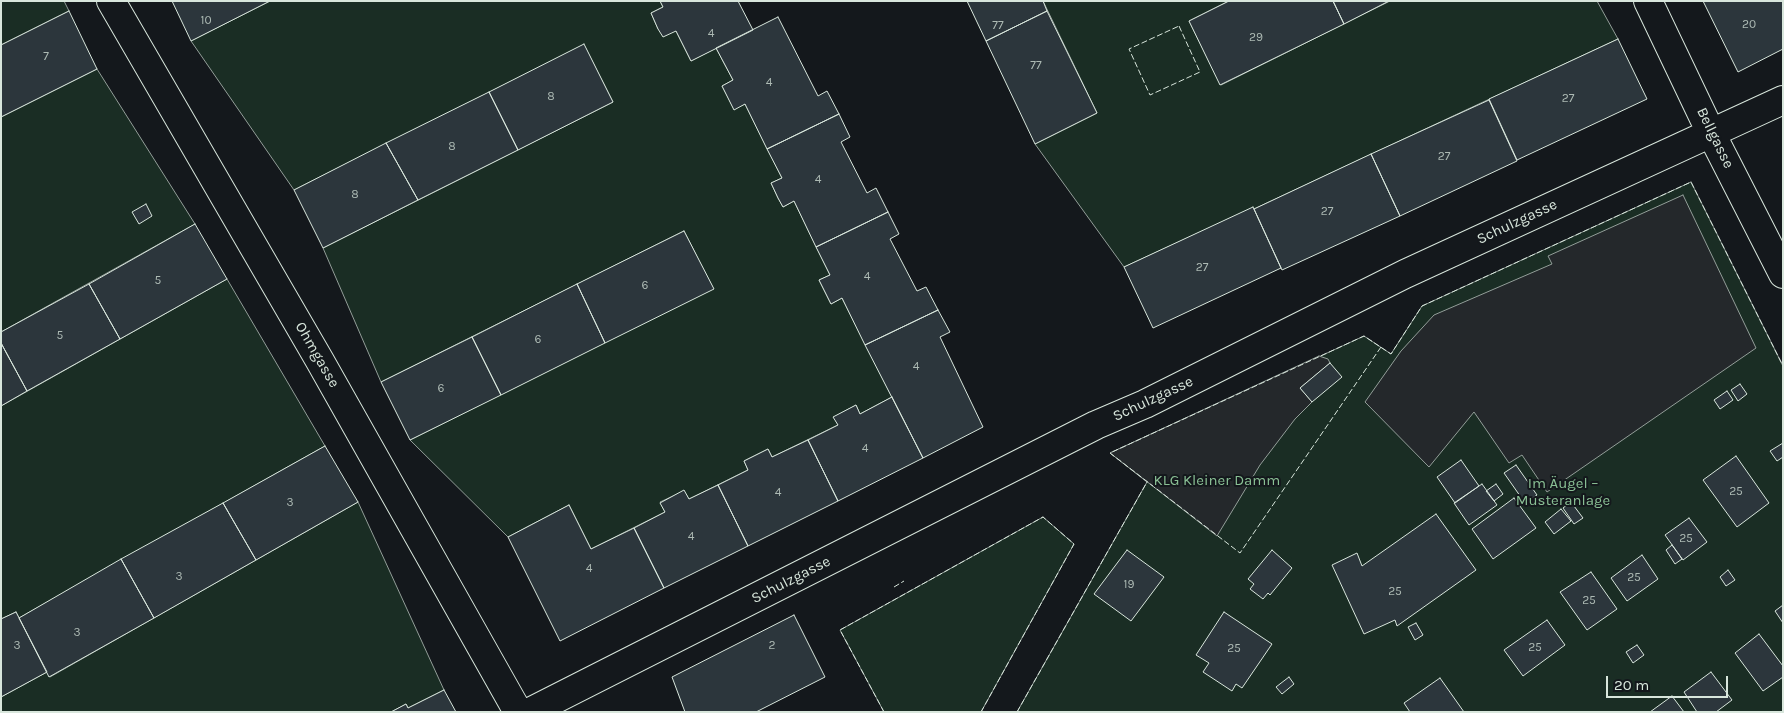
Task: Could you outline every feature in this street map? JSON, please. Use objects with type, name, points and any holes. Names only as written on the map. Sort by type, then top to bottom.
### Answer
[{"type":"street","name":"Ohmgasse","points":[[111,1],[320,361],[518,712]]},
{"type":"street","name":"Bellgasse","points":[[1648,1],[1783,274]]},
{"type":"street","name":"Schulzgasse","points":[[530,712],[1096,425],[1145,404],[1406,274],[1783,100]]},
{"type":"green space","points":[[1,1],[64,1],[69,11],[1,45]]},
{"type":"green space","points":[[270,1],[660,1],[663,7],[651,13],[658,29],[676,31],[691,61],[716,48],[733,80],[722,86],[734,109],[745,104],[782,178],[771,183],[778,198],[783,207],[794,201],[830,275],[819,280],[831,304],[842,298],[892,397],[860,414],[856,405],[834,417],[838,425],[772,457],[768,449],[744,461],[748,470],[689,499],[684,491],[660,502],[665,512],[591,549],[569,505],[508,537],[410,440],[713,288],[684,231],[381,382],[323,248],[613,102],[584,45],[294,190],[191,41]]},
{"type":"green space","points":[[1043,1],[1229,1],[1189,21],[1221,85],[1390,1],[1597,1],[1618,39],[1254,209],[1124,267],[1035,144],[1097,113]]},
{"type":"green space","points":[[97,69],[195,224],[1,332],[1,117]]},
{"type":"green space","name":"Im Äugel – Musteranlage","points":[[1691,182],[1783,366],[1783,712],[1017,712],[1147,482],[1110,453],[1364,336],[1391,354],[1422,306]]},
{"type":"green space","points":[[227,279],[325,446],[19,618],[16,612],[1,619],[1,406]]},
{"type":"green space","points":[[358,502],[444,690],[408,708],[406,704],[391,712],[1,712],[1,697],[47,672],[50,677]]},
{"type":"green space","points":[[1043,517],[1074,544],[981,712],[884,712],[840,630]]},
{"type":"shaded area","points":[[1683,195],[1756,348],[1547,492],[1522,455],[1509,463],[1474,412],[1429,467],[1365,402],[1401,351],[1434,315],[1552,264],[1548,256]]},
{"type":"shaded area","points":[[1319,356],[1328,359],[1330,363],[1300,388],[1312,402],[1295,419],[1260,465],[1217,536],[1110,453]]},
{"type":"building","points":[[172,1],[270,1],[191,41]]},
{"type":"building","points":[[660,1],[738,1],[753,30],[691,61],[676,31],[663,37],[658,29],[651,13],[663,7]]},
{"type":"building","points":[[967,1],[1043,1],[1047,11],[986,41]]},
{"type":"building","points":[[1229,1],[1333,1],[1344,24],[1220,85],[1189,21]]},
{"type":"building","points":[[1333,1],[1389,1],[1344,24]]},
{"type":"building","points":[[1703,1],[1783,1],[1783,49],[1738,72]]},
{"type":"building","points":[[69,11],[97,69],[1,117],[1,45]]},
{"type":"building","points":[[1047,11],[1097,113],[1035,144],[986,41]]},
{"type":"building","points":[[778,17],[818,96],[827,91],[839,114],[767,149],[745,104],[734,110],[722,86],[733,80],[716,48]]},
{"type":"building","points":[[1618,39],[1647,99],[1517,160],[1489,99]]},
{"type":"building","points":[[584,44],[613,102],[518,150],[489,92]]},
{"type":"building","points":[[489,92],[518,150],[418,200],[386,143]]},
{"type":"building","points":[[1489,100],[1517,161],[1400,216],[1371,154]]},
{"type":"building","points":[[839,114],[850,137],[841,142],[867,193],[876,188],[888,212],[816,247],[794,201],[783,207],[778,198],[771,183],[782,178],[767,149]]},
{"type":"building","points":[[386,143],[418,200],[323,248],[294,190]]},
{"type":"building","points":[[1371,154],[1400,216],[1282,270],[1254,209]]},
{"type":"building","points":[[146,204],[152,216],[139,224],[132,212]]},
{"type":"building","points":[[1253,207],[1281,268],[1153,328],[1124,267]]},
{"type":"building","points":[[888,212],[899,234],[890,239],[917,291],[926,287],[938,310],[865,345],[842,298],[831,304],[819,280],[830,275],[816,247]]},
{"type":"building","points":[[195,224],[227,279],[120,339],[89,284]]},
{"type":"building","points":[[684,231],[714,289],[605,343],[577,284]]},
{"type":"building","points":[[89,284],[120,339],[27,391],[1,343],[1,332]]},
{"type":"building","points":[[577,284],[605,343],[501,395],[472,337]]},
{"type":"building","points":[[938,310],[950,332],[940,337],[983,427],[923,458],[865,345]]},
{"type":"building","points":[[472,337],[501,395],[410,440],[381,382]]},
{"type":"building","points":[[1,343],[27,391],[1,406]]},
{"type":"building","points":[[1330,363],[1342,377],[1312,402],[1300,388]]},
{"type":"building","points":[[1740,384],[1747,394],[1738,401],[1731,390]]},
{"type":"building","points":[[1727,391],[1733,400],[1720,409],[1714,400]]},
{"type":"building","points":[[892,397],[923,458],[838,501],[808,440],[838,425],[833,417],[856,405],[860,414]]},
{"type":"building","points":[[808,440],[838,501],[748,546],[718,485],[748,470],[744,461],[768,449],[772,457]]},
{"type":"building","points":[[1783,443],[1783,457],[1777,461],[1770,451]]},
{"type":"building","points":[[325,446],[358,502],[256,560],[223,503]]},
{"type":"building","points":[[1736,456],[1769,503],[1737,527],[1703,480]]},
{"type":"building","points":[[1461,460],[1479,486],[1455,503],[1437,477]]},
{"type":"building","points":[[1516,465],[1537,495],[1525,503],[1504,473]]},
{"type":"building","points":[[1482,484],[1497,505],[1469,525],[1454,503]]},
{"type":"building","points":[[1496,484],[1503,494],[1494,501],[1486,491]]},
{"type":"building","points":[[718,485],[748,546],[664,588],[634,528],[665,512],[660,503],[684,490],[689,499]]},
{"type":"building","points":[[1514,498],[1536,528],[1493,559],[1472,529]]},
{"type":"building","points":[[1571,502],[1583,518],[1574,524],[1563,508]]},
{"type":"building","points":[[223,503],[256,560],[154,618],[121,559]]},
{"type":"building","points":[[569,505],[591,549],[634,528],[664,588],[560,641],[508,537]]},
{"type":"building","points":[[1561,509],[1571,521],[1554,534],[1545,522]]},
{"type":"building","points":[[1436,514],[1476,570],[1397,626],[1395,620],[1364,634],[1332,565],[1357,553],[1362,566]]},
{"type":"building","points":[[1689,518],[1707,542],[1683,560],[1665,535]]},
{"type":"building","points":[[1672,545],[1682,559],[1675,564],[1666,550]]},
{"type":"building","points":[[1127,550],[1164,577],[1131,621],[1094,594]]},
{"type":"building","points":[[1272,550],[1292,568],[1270,595],[1268,593],[1263,599],[1250,589],[1254,584],[1248,579]]},
{"type":"building","points":[[1642,555],[1658,579],[1627,601],[1611,578]]},
{"type":"building","points":[[121,559],[154,618],[49,677],[19,618]]},
{"type":"building","points":[[1728,570],[1735,580],[1726,586],[1720,577]]},
{"type":"building","points":[[1591,572],[1617,609],[1587,630],[1560,592]]},
{"type":"building","points":[[1783,605],[1783,623],[1775,611]]},
{"type":"building","points":[[16,612],[47,672],[1,697],[1,619]]},
{"type":"building","points":[[1224,612],[1272,644],[1242,688],[1236,684],[1232,691],[1203,672],[1209,663],[1196,655]]},
{"type":"building","points":[[794,615],[825,677],[756,712],[685,712],[672,677]]},
{"type":"building","points":[[1547,620],[1565,645],[1523,676],[1504,650]]},
{"type":"building","points":[[1416,623],[1423,635],[1415,640],[1408,627]]},
{"type":"building","points":[[1759,634],[1783,666],[1783,677],[1763,691],[1735,653]]},
{"type":"building","points":[[1637,645],[1644,655],[1633,663],[1626,652]]},
{"type":"building","points":[[1711,672],[1732,700],[1716,712],[1697,712],[1684,692]]},
{"type":"building","points":[[1289,677],[1294,684],[1282,694],[1276,687]]},
{"type":"building","points":[[1440,678],[1464,712],[1410,712],[1404,703]]},
{"type":"building","points":[[444,690],[456,712],[391,712],[406,704],[408,708]]},
{"type":"building","points":[[1672,696],[1684,712],[1650,712]]},
{"type":"fence","points":[[1179,26],[1200,72],[1150,95],[1129,49],[1179,26]]},
{"type":"fence","points":[[1381,347],[1240,553],[1110,453],[1364,336],[1391,354],[1422,306],[1691,182],[1783,366]]},
{"type":"fence","points":[[1017,712],[1147,482]]},
{"type":"fence","points":[[884,712],[840,630],[1043,517],[1074,544],[981,712]]},
{"type":"fence","points":[[894,587],[904,581]]},
{"type":"park label","name":"KLG Kleiner Damm","points":[[1217,481]]}]
